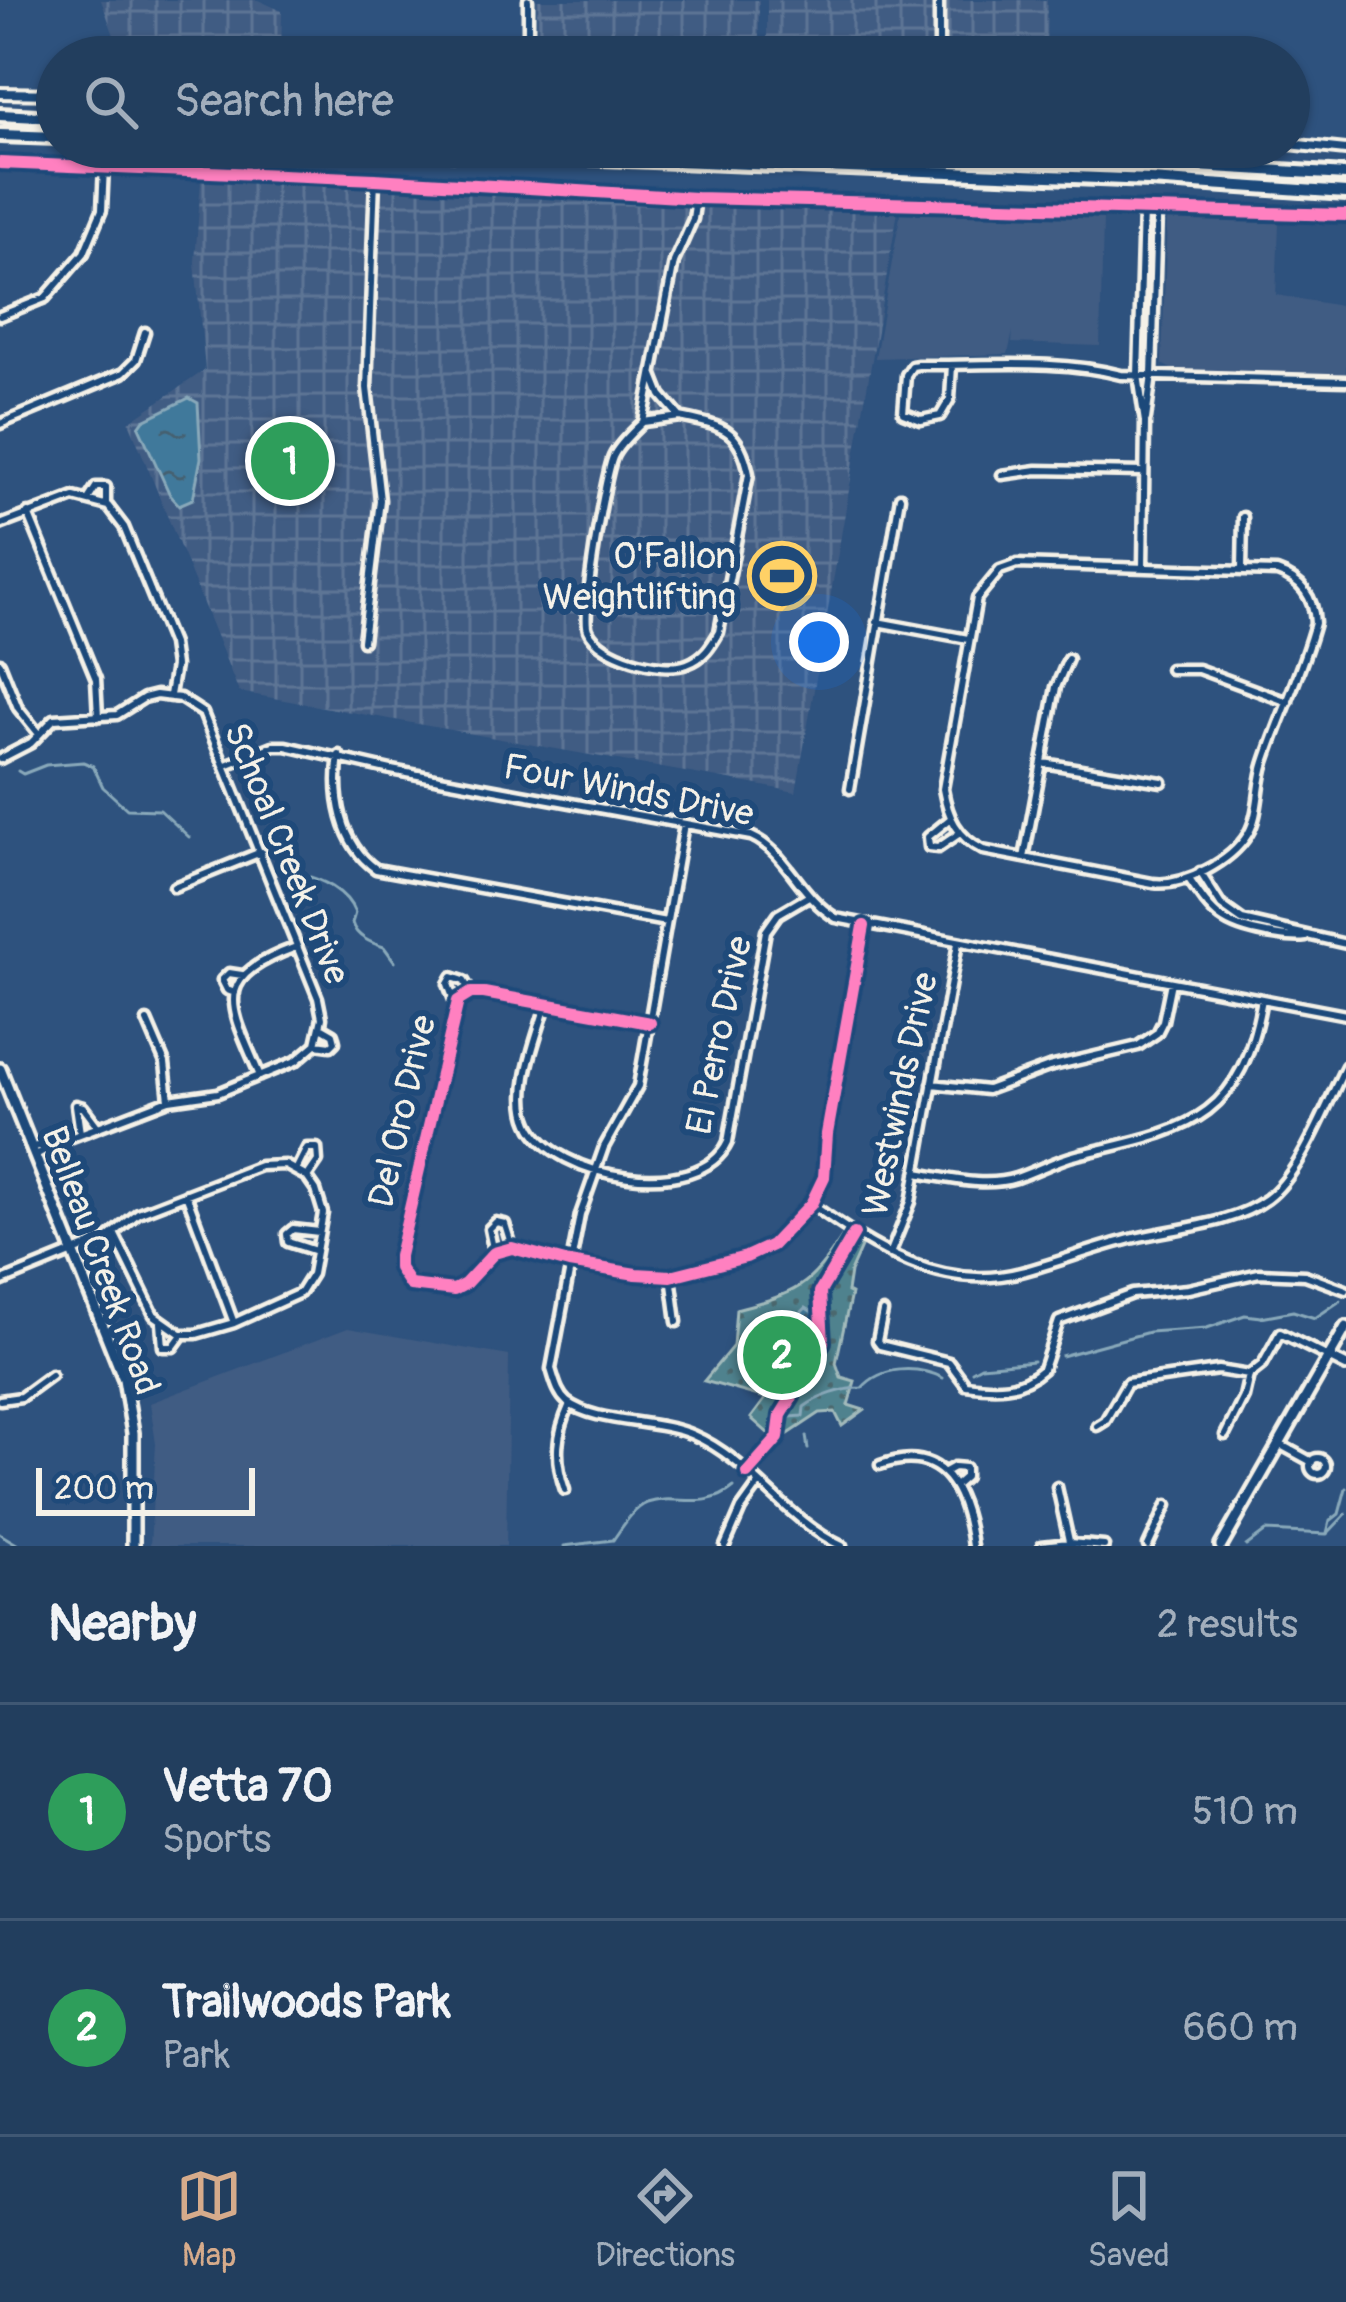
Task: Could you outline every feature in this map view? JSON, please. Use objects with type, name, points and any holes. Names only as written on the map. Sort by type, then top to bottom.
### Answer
[{"type":"highway","points":[[0,115],[36,117]]},
{"type":"highway","points":[[0,135],[36,136]]},
{"type":"highway","points":[[849,168],[1346,193]]},
{"type":"highway","points":[[1230,168],[1346,175]]},
{"type":"main road","name":"Belleau Creek Road","points":[[0,1069],[115,1355],[128,1399],[134,1451],[133,1546]]},
{"type":"main road","points":[[1221,1546],[1346,1327]]},
{"type":"street","points":[[528,0],[528,36]]},
{"type":"street","points":[[939,0],[939,36]]},
{"type":"street","points":[[0,93],[36,94]]},
{"type":"street","points":[[1310,147],[1346,150]]},
{"type":"street","points":[[0,163],[36,164]]},
{"type":"street","points":[[0,316],[52,292],[84,253],[102,210],[104,168]]},
{"type":"street","points":[[146,168],[697,199],[1346,215]]},
{"type":"street","points":[[363,641],[380,500],[367,388],[375,179]]},
{"type":"street","points":[[644,422],[680,417],[722,426],[745,454],[749,474],[719,632],[705,654],[677,666],[613,654],[593,640],[585,623],[586,588],[613,457],[644,422],[674,262],[697,199]]},
{"type":"street","points":[[1143,210],[1138,375],[1145,422]]},
{"type":"street","points":[[1142,567],[1157,210]]},
{"type":"street","points":[[0,424],[123,373],[136,360],[146,332]]},
{"type":"street","points":[[1152,361],[1171,376]]},
{"type":"street","points":[[952,365],[950,399],[940,416],[921,420],[903,413],[906,375],[912,366],[952,365],[1098,369],[1138,375],[1346,381]]},
{"type":"street","points":[[653,375],[680,417]]},
{"type":"street","points":[[1002,475],[1036,470],[1144,472]]},
{"type":"street","points":[[89,498],[101,486],[108,494],[106,505]]},
{"type":"street","points":[[850,789],[900,497]]},
{"type":"street","points":[[0,525],[62,500],[89,498],[106,505],[124,527],[172,644],[175,665],[170,695],[144,698],[117,715],[65,715],[31,743],[0,759]]},
{"type":"street","points":[[28,513],[96,680],[98,717]]},
{"type":"street","points":[[1242,569],[1243,517]]},
{"type":"street","points":[[1017,564],[1142,567],[1277,572],[1291,577],[1312,602],[1315,622],[1264,764],[1251,830],[1241,844],[1179,884],[1153,884],[983,850],[960,833],[943,789],[976,598],[1000,570],[1017,564]]},
{"type":"street","points":[[877,622],[968,639]]},
{"type":"street","points":[[1024,858],[1056,687],[1068,659]]},
{"type":"street","points":[[0,663],[18,708],[38,734]]},
{"type":"street","points":[[1170,669],[1198,669],[1288,702]]},
{"type":"street","name":"Schoal Creek Drive","points":[[170,695],[203,713],[318,998],[321,1027],[316,1044],[331,1046],[333,1034],[321,1027]]},
{"type":"street","name":"Four Winds Drive","points":[[226,765],[273,746],[339,755],[391,770],[760,840],[807,897],[836,918],[1346,1015]]},
{"type":"street","points":[[339,755],[334,791],[340,812],[360,856],[376,869],[667,922]]},
{"type":"street","points":[[1042,763],[1162,782]]},
{"type":"street","points":[[951,819],[928,837],[928,847],[938,848],[960,833]]},
{"type":"street","points":[[684,824],[638,1086],[596,1169],[568,1263],[551,1369],[557,1391],[570,1404],[697,1436],[722,1450],[820,1536],[842,1546]]},
{"type":"street","points":[[174,886],[261,852]]},
{"type":"street","points":[[1200,872],[1221,905],[1235,917],[1346,944]]},
{"type":"street","points":[[1189,879],[1222,922],[1294,939],[1309,937]]},
{"type":"street","name":"El Perro Drive","points":[[546,1005],[527,1078],[527,1119],[532,1129],[561,1154],[596,1169],[642,1178],[696,1172],[719,1158],[728,1142],[761,943],[778,914],[807,897]]},
{"type":"street","points":[[508,1249],[505,1224],[496,1222],[489,1229],[494,1253],[508,1249],[635,1274],[671,1276],[772,1246],[811,1204],[824,1177],[827,1134],[864,926]]},
{"type":"street","name":"Westwinds Drive","points":[[890,1254],[910,1202],[958,943]]},
{"type":"street","points":[[260,1076],[234,1016],[235,993],[258,961],[296,947]]},
{"type":"street","points":[[235,993],[222,980],[229,973],[244,975]]},
{"type":"street","name":"Del Oro Drive","points":[[471,993],[464,981],[452,977],[448,984],[455,1004],[399,1268],[410,1285],[454,1290],[466,1284],[494,1253]]},
{"type":"street","points":[[932,1084],[987,1090],[1048,1067],[1138,1046],[1157,1033],[1171,982]]},
{"type":"street","name":"Del Oro Drive","points":[[455,1004],[471,993],[650,1023]]},
{"type":"street","points":[[916,1173],[1002,1181],[1064,1158],[1193,1123],[1229,1091],[1246,1058],[1262,999]]},
{"type":"street","points":[[147,1021],[165,1063],[169,1100]]},
{"type":"street","points":[[34,1151],[169,1100],[218,1093],[296,1061],[316,1044]]},
{"type":"street","points":[[811,1204],[918,1267],[996,1277],[1057,1262],[1095,1247],[1237,1214],[1268,1198],[1289,1176],[1346,1066]]},
{"type":"street","points":[[80,1133],[76,1106],[83,1107],[98,1127]]},
{"type":"street","points":[[296,1170],[307,1148],[316,1148],[318,1161],[307,1177]]},
{"type":"street","points":[[0,1282],[114,1233],[130,1217],[260,1166],[284,1165],[296,1170],[307,1177],[321,1201],[312,1274],[300,1293],[209,1332],[182,1334],[161,1323],[148,1306],[114,1233]]},
{"type":"street","points":[[186,1194],[234,1323]]},
{"type":"street","points":[[316,1251],[288,1241],[287,1234],[292,1229],[320,1232]]},
{"type":"street","points":[[883,1312],[880,1346],[949,1362],[966,1384],[998,1389],[1043,1369],[1059,1321],[1132,1294],[1188,1289],[1276,1271],[1328,1281],[1346,1291]]},
{"type":"street","points":[[671,1276],[677,1322]]},
{"type":"street","points":[[161,1323],[163,1347],[173,1347],[182,1334]]},
{"type":"street","points":[[1225,1435],[1249,1376],[1263,1364],[1280,1334],[1346,1366]]},
{"type":"street","points":[[1097,1426],[1105,1421],[1121,1388],[1134,1380],[1218,1370],[1249,1376]]},
{"type":"street","points":[[0,1400],[21,1397],[51,1375]]},
{"type":"street","points":[[565,1490],[556,1444],[570,1404]]},
{"type":"street","points":[[1281,1445],[1312,1462]]},
{"type":"street","points":[[880,1465],[908,1460],[945,1472],[957,1484],[972,1546]]},
{"type":"street","points":[[945,1472],[964,1468],[965,1477],[957,1484]]},
{"type":"street","points":[[725,1546],[759,1484]]},
{"type":"street","points":[[1057,1486],[1069,1544]]},
{"type":"street","points":[[1148,1546],[1167,1505]]},
{"type":"street","points":[[816,1546],[820,1536]]},
{"type":"street","points":[[1042,1546],[1104,1546]]},
{"type":"shaded area","points":[[101,0],[258,0],[282,11],[281,36],[114,36]]},
{"type":"shaded area","points":[[537,0],[759,0],[759,36],[537,36]]},
{"type":"shaded area","points":[[767,0],[933,0],[933,36],[767,36]]},
{"type":"shaded area","points":[[945,0],[1047,0],[1046,36],[944,36]]},
{"type":"shaded area","points":[[201,180],[898,211],[796,792],[239,692],[129,422],[205,370],[195,262]]},
{"type":"shaded area","points":[[901,211],[1103,219],[1100,346],[1012,343],[1013,331],[1008,354],[875,358]]},
{"type":"shaded area","points":[[1167,219],[1279,223],[1276,295],[1346,307],[1346,375],[1173,370],[1162,364]]},
{"type":"shaded area","points":[[348,1328],[509,1356],[506,1546],[150,1546],[156,1444],[150,1403]]},
{"type":"green space","points":[[844,1234],[861,1247],[850,1272],[847,1292],[851,1294],[836,1363],[841,1377],[855,1381],[848,1405],[864,1410],[842,1426],[835,1412],[820,1413],[781,1439],[783,1443],[752,1472],[746,1466],[771,1436],[751,1418],[766,1398],[704,1381],[733,1346],[736,1309],[799,1286]]},
{"type":"water","points":[[189,398],[198,403],[201,458],[193,499],[179,505],[139,427]]},
{"type":"water","points":[[806,1308],[814,1313],[817,1342],[784,1356],[751,1357],[752,1338],[782,1331]]},
{"type":"waterway","points":[[18,771],[23,774],[46,765],[83,762],[93,766],[103,787],[127,809],[160,810],[189,837]]},
{"type":"waterway","points":[[299,874],[340,892],[355,913],[352,923],[357,932],[384,947],[395,962]]},
{"type":"waterway","points":[[1061,1356],[1149,1332],[1207,1328],[1245,1315],[1293,1311],[1315,1318],[1340,1301]]},
{"type":"waterway","points":[[972,1371],[1033,1361]]},
{"type":"waterway","points":[[790,1417],[803,1416],[804,1407],[816,1399],[862,1388],[889,1372],[911,1370],[943,1378]]},
{"type":"waterway","points":[[806,1436],[808,1449]]},
{"type":"waterway","points":[[564,1546],[613,1540],[632,1514],[647,1503],[712,1499],[734,1487]]},
{"type":"waterway","points":[[1327,1533],[1330,1521],[1339,1514],[1346,1488]]},
{"type":"waterway","points":[[1328,1533],[1346,1514]]},
{"type":"waterway","points":[[1246,1546],[1266,1531],[1327,1534]]},
{"type":"waterway","points":[[0,1534],[20,1546]]},
{"type":"cycle path","points":[[0,163],[36,165]]},
{"type":"cycle path","points":[[117,168],[696,198],[1346,215]]},
{"type":"cycle path","points":[[650,1023],[484,993],[471,993],[458,1001],[399,1256],[399,1268],[410,1285],[454,1290],[494,1253],[512,1248],[569,1263],[671,1276],[746,1257],[772,1245],[811,1204],[824,1177],[827,1134],[864,926]]},
{"type":"cycle path","points":[[747,1473],[778,1438],[781,1415],[792,1397],[791,1366],[823,1342],[820,1292],[854,1234]]},
{"type":"place","name":"Vetta 70","points":[[290,461]]},
{"type":"place","name":"O'Fallon Weightlifting","points":[[782,576]]},
{"type":"place","name":"Trailwoods Park","points":[[782,1355]]}]
